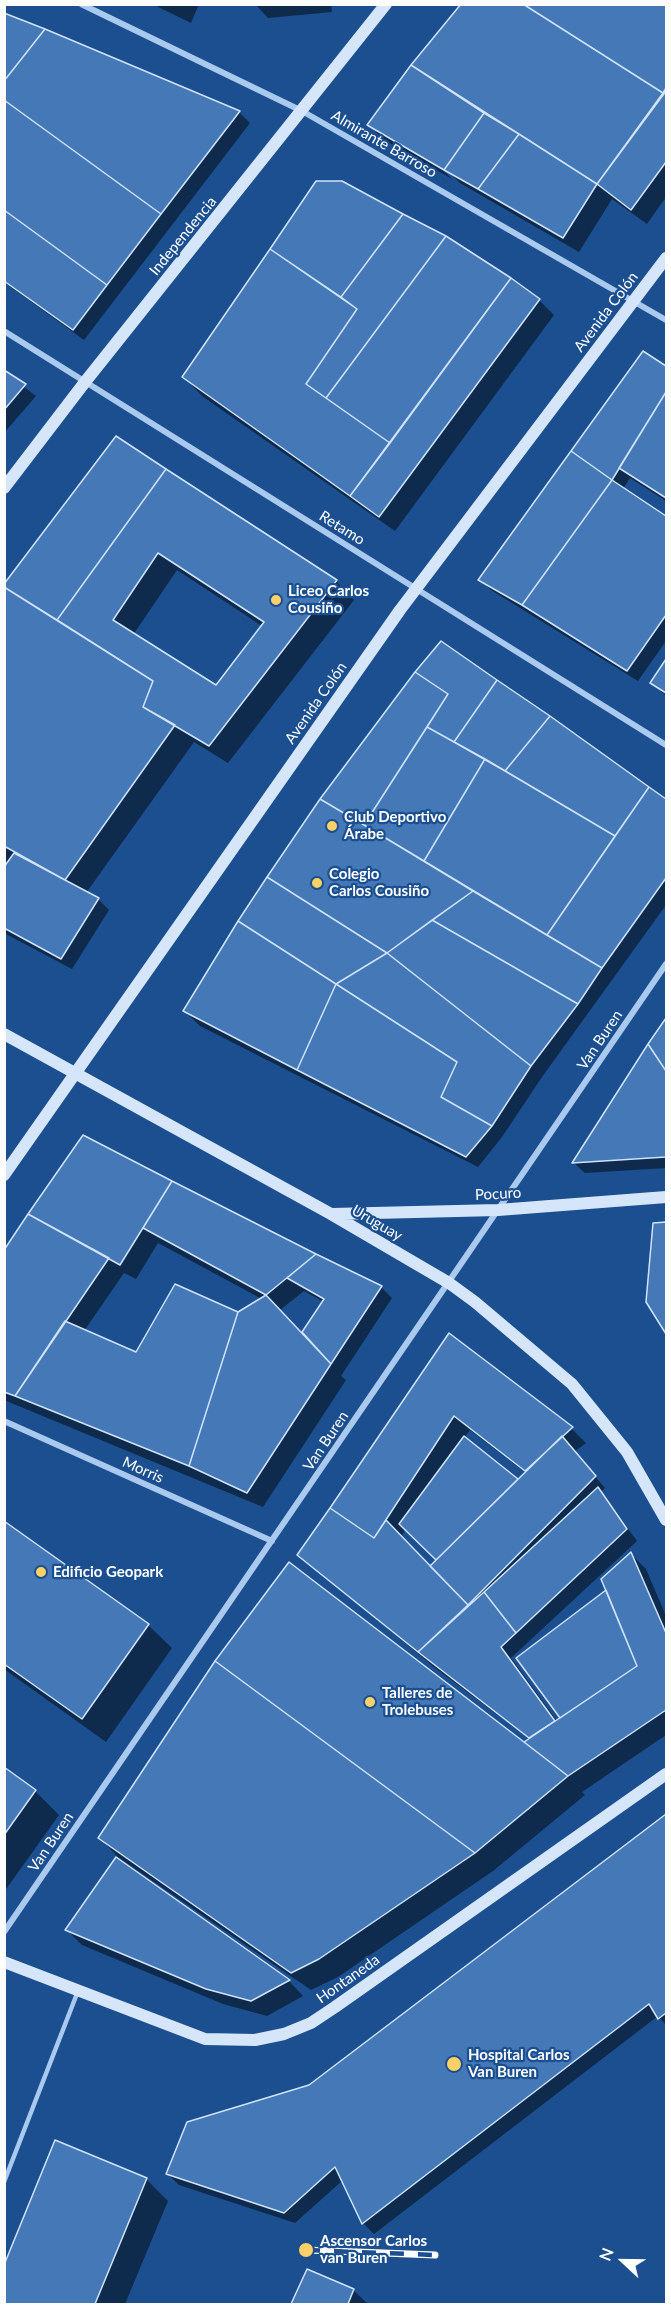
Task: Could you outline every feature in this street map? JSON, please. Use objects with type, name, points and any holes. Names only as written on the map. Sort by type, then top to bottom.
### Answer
[{"type":"street","name":"Almirante Barroso","points":[[81,4],[94,7],[302,111],[666,320]]},
{"type":"street","name":"Independencia","points":[[4,488],[85,382],[386,4]]},
{"type":"street","name":"Avenida Colón","points":[[4,1175],[416,588],[666,258]]},
{"type":"street","name":"Retamo","points":[[4,331],[666,745]]},
{"type":"street","name":"Van Buren","points":[[4,1932],[666,964]]},
{"type":"street","name":"Uruguay","points":[[4,1034],[76,1071],[449,1282],[476,1302],[572,1384],[627,1452],[666,1521]]},
{"type":"street","name":"Pocuro","points":[[331,1214],[498,1210],[666,1197]]},
{"type":"street","name":"Morris","points":[[4,1421],[272,1541]]},
{"type":"street","name":"Hontaneda","points":[[4,1962],[205,2039],[255,2040],[284,2034],[311,2023],[335,2007],[666,1774]]},
{"type":"lane","points":[[4,2182],[78,1991]]},
{"type":"building","points":[[461,4],[523,4],[663,93],[597,184],[411,65]]},
{"type":"building","points":[[523,4],[666,4],[666,88],[663,93]]},
{"type":"building","points":[[4,13],[45,29],[4,81]]},
{"type":"building","points":[[45,29],[240,111],[161,214],[4,100],[4,81]]},
{"type":"building","points":[[411,65],[484,113],[444,170],[367,125]]},
{"type":"building","points":[[666,91],[666,162],[631,210],[597,184]]},
{"type":"building","points":[[4,100],[161,214],[107,285],[4,210]]},
{"type":"building","points":[[484,113],[519,134],[478,189],[444,170]]},
{"type":"building","points":[[519,134],[597,184],[563,238],[478,189]]},
{"type":"building","points":[[316,181],[342,181],[403,214],[341,297],[270,249]]},
{"type":"building","points":[[4,210],[107,285],[73,330],[4,281]]},
{"type":"building","points":[[403,214],[446,236],[326,398],[306,384],[357,309],[341,297]]},
{"type":"building","points":[[446,236],[511,278],[390,443],[326,398]]},
{"type":"building","points":[[270,249],[357,309],[306,384],[390,443],[350,496],[182,377]]},
{"type":"building","points":[[511,278],[540,299],[379,517],[350,496]]},
{"type":"building","points":[[643,351],[666,366],[666,392],[612,480],[571,451]]},
{"type":"building","points":[[4,370],[26,384],[4,410]]},
{"type":"building","points":[[666,392],[666,498],[619,468]]},
{"type":"building","points":[[116,436],[166,469],[57,620],[4,587],[4,584]]},
{"type":"building","points":[[571,451],[612,480],[522,605],[478,580]]},
{"type":"building","name":"Liceo Carlos Cousiño","points":[[166,469],[337,580],[209,746],[143,707],[153,681],[57,620]],"holes":[[[158,553],[264,622],[216,685],[113,620]]]},
{"type":"building","points":[[612,480],[666,516],[666,615],[627,671],[522,605]]},
{"type":"building","points":[[4,587],[153,681],[143,707],[175,725],[65,880],[4,846]]},
{"type":"building","points":[[441,641],[497,680],[454,742],[427,727],[448,694],[415,672]]},
{"type":"building","points":[[666,659],[666,693],[650,683]]},
{"type":"building","points":[[415,672],[448,694],[364,825],[320,799]]},
{"type":"building","points":[[497,680],[550,716],[505,771],[454,742]]},
{"type":"building","points":[[550,716],[649,787],[615,836],[505,771]]},
{"type":"building","points":[[427,727],[485,759],[424,861],[364,825]]},
{"type":"building","points":[[485,759],[615,836],[547,935],[424,861]]},
{"type":"building","points":[[649,787],[666,799],[666,878],[602,968],[547,935]]},
{"type":"building","points":[[320,799],[473,891],[387,953],[267,877]]},
{"type":"building","points":[[14,853],[99,898],[61,959],[4,928],[4,867]]},
{"type":"building","points":[[267,877],[387,953],[336,984],[238,921]]},
{"type":"building","points":[[473,891],[602,968],[578,1004],[432,920]]},
{"type":"building","points":[[432,920],[578,1004],[531,1066],[387,953]]},
{"type":"building","points":[[238,921],[336,984],[297,1070],[183,1011]]},
{"type":"building","points":[[387,953],[531,1066],[492,1126],[441,1097],[457,1062],[336,984]]},
{"type":"building","points":[[336,984],[457,1062],[441,1097],[492,1126],[466,1157],[297,1070]]},
{"type":"building","points":[[666,1018],[666,1071],[648,1044]]},
{"type":"building","points":[[648,1044],[666,1071],[666,1157],[572,1163]]},
{"type":"building","points":[[83,1135],[172,1181],[120,1265],[28,1214]]},
{"type":"building","points":[[172,1181],[316,1254],[266,1295],[143,1228]]},
{"type":"building","points":[[28,1214],[109,1258],[15,1396],[4,1392],[4,1250]]},
{"type":"building","points":[[666,1222],[666,1334],[646,1302],[653,1223]]},
{"type":"building","points":[[316,1254],[382,1286],[331,1364],[302,1332],[324,1299],[287,1278]]},
{"type":"building","points":[[175,1284],[238,1312],[189,1466],[15,1396],[65,1321],[136,1352]]},
{"type":"building","points":[[266,1295],[331,1364],[247,1493],[189,1466],[238,1312]]},
{"type":"building","points":[[449,1333],[573,1427],[525,1471],[454,1416],[374,1538],[330,1508]]},
{"type":"building","points":[[464,1436],[518,1479],[436,1560],[399,1524]]},
{"type":"building","points":[[562,1436],[596,1476],[468,1605],[430,1566]]},
{"type":"building","points":[[598,1487],[627,1529],[516,1633],[484,1592]]},
{"type":"building","points":[[330,1508],[374,1538],[386,1520],[468,1605],[418,1652],[297,1555]]},
{"type":"building","name":"Edificio Geopark","points":[[4,1521],[149,1624],[82,1719],[4,1664]]},
{"type":"building","points":[[631,1552],[666,1633],[666,1710],[568,1776],[524,1742],[637,1666],[601,1579]]},
{"type":"building","name":"Talleres de Trolebuses","points":[[289,1562],[568,1776],[475,1853],[215,1661]]},
{"type":"building","points":[[606,1590],[637,1666],[560,1718],[516,1658]]},
{"type":"building","points":[[484,1592],[516,1633],[501,1647],[555,1721],[529,1738],[418,1652]]},
{"type":"building","points":[[215,1661],[475,1853],[319,1959],[291,1973],[98,1838]]},
{"type":"building","points":[[4,1767],[36,1790],[4,1835]]},
{"type":"building","name":"Hospital Carlos Van Buren","points":[[666,1814],[666,2013],[658,2019],[649,2004],[362,2224],[335,2167],[284,2213],[166,2174],[187,2122],[309,2085]]},
{"type":"building","points":[[116,1857],[290,1980],[251,2001],[206,1989],[65,1930]]},
{"type":"building","points":[[55,2140],[147,2178],[95,2304],[4,2304],[4,2265]]},
{"type":"building","points":[[307,2269],[354,2289],[348,2304],[291,2304]]},
{"type":"railway","points":[[306,2250],[435,2255]]},
{"type":"place","name":"Liceo Carlos Cousiño","points":[[276,600]]},
{"type":"place","name":"Club Deportivo Árabe","points":[[332,826]]},
{"type":"place","name":"Colegio Carlos Cousiño","points":[[317,883]]},
{"type":"place","name":"Edificio Geopark","points":[[41,1572]]},
{"type":"place","name":"Talleres de Trolebuses","points":[[370,1702]]},
{"type":"place","name":"Hospital Carlos Van Buren","points":[[454,2064]]},
{"type":"place","name":"Ascensor Carlos van Buren","points":[[306,2250]]}]
